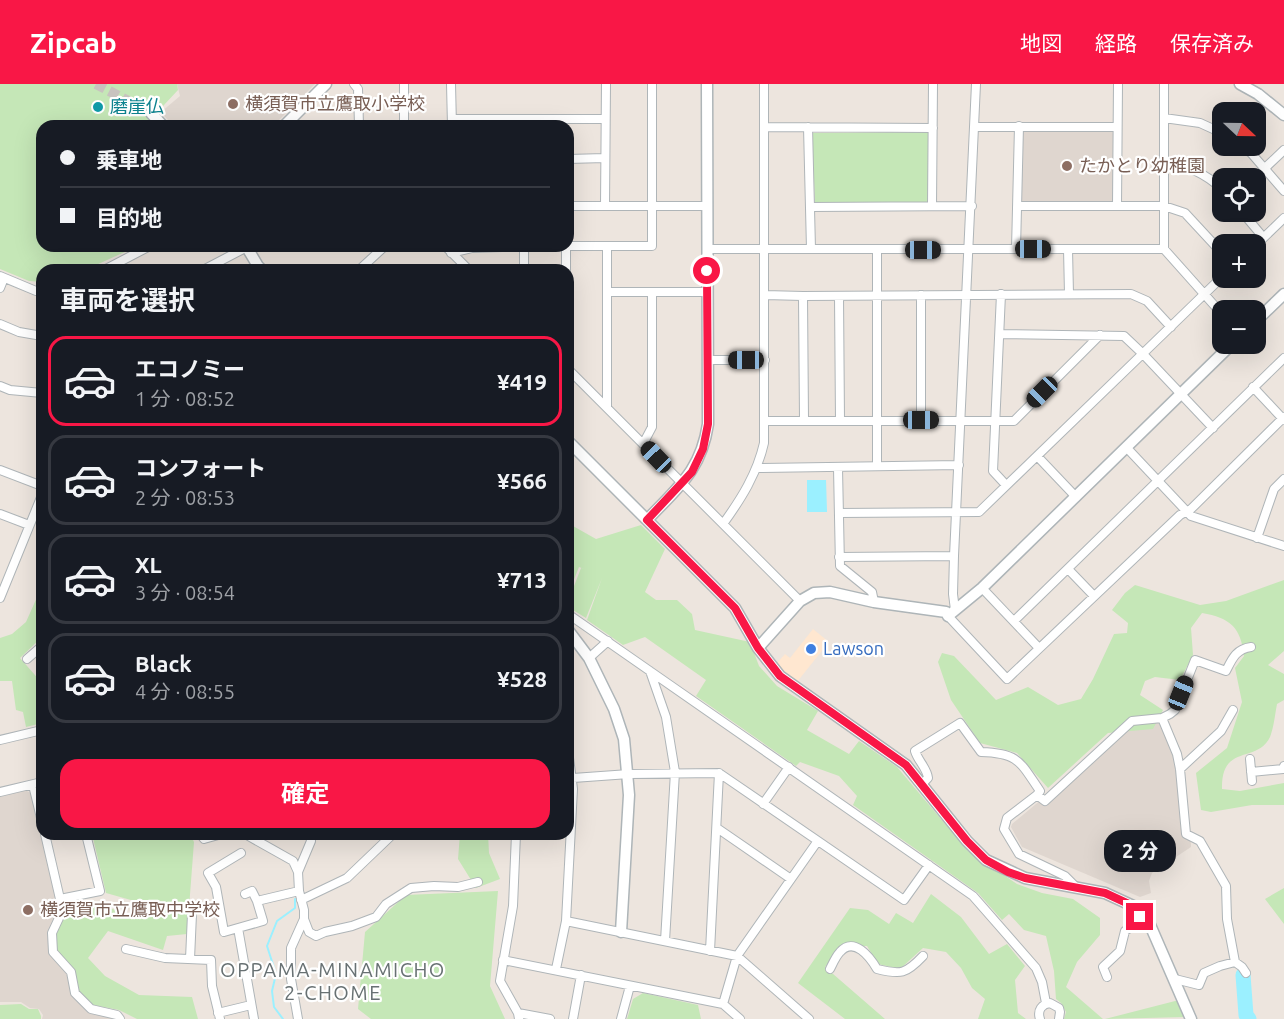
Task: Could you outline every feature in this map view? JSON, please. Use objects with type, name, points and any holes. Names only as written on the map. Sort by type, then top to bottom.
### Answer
[{"type":"street","points":[[354,84],[358,89],[358,120]]},
{"type":"street","points":[[404,84],[404,120]]},
{"type":"street","points":[[451,84],[452,120]]},
{"type":"street","points":[[605,206],[606,84]]},
{"type":"street","points":[[574,246],[652,246],[652,84]]},
{"type":"street","points":[[647,520],[681,484],[697,462],[708,424],[707,84]]},
{"type":"street","points":[[723,524],[757,468],[764,443],[764,84]]},
{"type":"street","points":[[932,206],[933,84]]},
{"type":"street","points":[[952,613],[976,84]]},
{"type":"street","points":[[1117,206],[1118,84]]},
{"type":"street","points":[[1164,84],[1164,249],[1212,304]]},
{"type":"street","points":[[1240,84],[1258,94],[1284,116]]},
{"type":"street","points":[[290,120],[324,85]]},
{"type":"street","points":[[151,112],[158,120]]},
{"type":"street","points":[[1164,118],[1200,123],[1212,128]]},
{"type":"street","points":[[554,120],[605,119]]},
{"type":"street","points":[[1016,249],[1019,126]]},
{"type":"street","points":[[765,127],[933,128]]},
{"type":"street","points":[[808,127],[811,249]]},
{"type":"street","points":[[975,127],[1116,127]]},
{"type":"street","points":[[1252,156],[1264,168],[1284,150]]},
{"type":"street","points":[[574,159],[605,158]]},
{"type":"street","points":[[1164,162],[1180,164],[1205,174],[1212,180]]},
{"type":"street","points":[[1266,170],[1284,191]]},
{"type":"street","points":[[574,206],[707,206]]},
{"type":"street","points":[[810,207],[972,206]]},
{"type":"street","points":[[1017,206],[1164,206],[1185,213],[1212,242]]},
{"type":"street","points":[[1266,234],[1284,218]]},
{"type":"street","points":[[1250,222],[1260,234]]},
{"type":"street","points":[[607,246],[607,407]]},
{"type":"street","points":[[707,249],[765,251],[1164,249]]},
{"type":"street","points":[[1068,249],[1069,294]]},
{"type":"street","points":[[877,250],[878,466]]},
{"type":"street","points":[[116,264],[138,252]]},
{"type":"street","points":[[214,264],[237,252]]},
{"type":"street","points":[[366,264],[378,252]]},
{"type":"street","points":[[452,253],[456,252]]},
{"type":"street","points":[[452,253],[463,264]]},
{"type":"street","points":[[0,288],[2,277],[36,291]]},
{"type":"street","points":[[839,513],[980,512],[1212,288]]},
{"type":"street","points":[[607,292],[707,292]]},
{"type":"street","points":[[644,444],[652,426],[652,292]]},
{"type":"street","points":[[765,294],[803,296],[1131,294],[1147,301],[1171,327]]},
{"type":"street","points":[[1001,294],[993,471],[1006,485]]},
{"type":"street","points":[[921,295],[921,420]]},
{"type":"street","points":[[1266,312],[1284,295]]},
{"type":"street","points":[[803,296],[804,420]]},
{"type":"street","points":[[840,296],[840,421]]},
{"type":"street","points":[[0,324],[19,332],[36,335]]},
{"type":"street","points":[[1000,334],[1124,336],[1213,428]]},
{"type":"street","points":[[765,421],[1014,421],[1100,335]]},
{"type":"street","points":[[952,613],[982,588],[1222,354]]},
{"type":"street","points":[[1014,621],[1284,358]]},
{"type":"street","points":[[707,360],[765,360]]},
{"type":"street","points":[[574,375],[800,601]]},
{"type":"street","points":[[0,386],[10,390],[36,392]]},
{"type":"street","points":[[758,648],[800,601],[814,593],[830,592],[874,602],[952,613],[1007,679],[1038,647],[1284,419],[1254,387]]},
{"type":"street","points":[[574,447],[735,608],[758,648],[780,676],[906,765],[967,841],[986,860],[1025,878],[1105,893],[1144,911],[1191,1019]]},
{"type":"street","points":[[1126,447],[1191,516],[1284,546]]},
{"type":"street","points":[[1038,457],[1076,497]]},
{"type":"street","points":[[757,468],[959,465]]},
{"type":"street","points":[[838,468],[840,566],[872,592],[874,602]]},
{"type":"street","points":[[0,470],[36,484]]},
{"type":"street","points":[[1257,538],[1274,489],[1284,479]]},
{"type":"street","points":[[0,598],[36,509]]},
{"type":"street","points":[[0,514],[29,525]]},
{"type":"street","points":[[839,557],[954,556]]},
{"type":"street","points":[[1068,569],[1094,596]]},
{"type":"street","points":[[982,588],[1038,647]]},
{"type":"street","points":[[574,618],[973,896],[1036,968],[1042,982],[1046,1003]]},
{"type":"street","points":[[574,638],[589,658],[614,709],[624,739],[629,774],[629,795],[621,932]]},
{"type":"street","points":[[589,658],[608,641]]},
{"type":"street","points":[[1037,795],[1045,801],[1132,721],[1161,718],[1175,710],[1195,660],[1226,671],[1232,657],[1245,648],[1251,647]]},
{"type":"street","points":[[27,659],[36,651]]},
{"type":"street","points":[[650,670],[666,717],[675,772],[666,941]]},
{"type":"street","points":[[1180,769],[1221,731],[1233,710]]},
{"type":"street","points":[[1161,718],[1177,754],[1186,834],[1200,841],[1226,886],[1227,920],[1235,963]]},
{"type":"street","points":[[921,785],[928,778],[915,751],[960,723],[981,752],[1006,754],[1021,764],[1040,791],[1007,818],[1004,829],[1019,854],[1065,876],[1076,887]]},
{"type":"street","points":[[0,740],[36,731]]},
{"type":"street","points":[[1250,759],[1252,781]]},
{"type":"street","points":[[1251,772],[1283,769],[1284,766]]},
{"type":"street","points":[[763,804],[789,767]]},
{"type":"street","points":[[574,778],[675,772],[719,773],[904,900],[929,865]]},
{"type":"street","points":[[710,951],[719,773]]},
{"type":"street","points":[[0,792],[36,784]]},
{"type":"street","points":[[33,785],[36,797]]},
{"type":"street","points":[[717,828],[791,879]]},
{"type":"street","points":[[46,840],[60,899],[59,918],[52,933],[53,952],[70,972],[75,993],[91,1008],[117,1015],[120,1019]]},
{"type":"street","points":[[60,899],[100,891],[87,840]]},
{"type":"street","points":[[258,840],[293,861],[298,872],[304,919],[309,932],[316,936],[352,926],[376,916],[386,904],[411,888],[459,887],[478,882]]},
{"type":"street","points":[[298,872],[311,840]]},
{"type":"street","points":[[257,901],[300,895],[347,878],[387,840]]},
{"type":"street","points":[[516,840],[513,906],[500,981],[518,1016],[550,1019]]},
{"type":"street","points":[[556,969],[566,921],[569,840]]},
{"type":"street","points":[[723,1004],[737,956],[817,842]]},
{"type":"street","points":[[241,853],[208,873],[216,887],[224,932],[263,921],[252,891],[244,894]]},
{"type":"street","points":[[1107,977],[1103,967],[1120,951],[1125,931],[1134,925],[1144,911]]},
{"type":"street","points":[[190,959],[192,914]]},
{"type":"street","points":[[298,1019],[291,979],[291,948],[304,919]]},
{"type":"street","points":[[566,921],[737,956],[809,1019]]},
{"type":"street","points":[[238,928],[254,1019]]},
{"type":"street","points":[[830,969],[839,952],[845,947],[863,951],[869,955],[877,969],[890,972],[902,973],[910,970],[923,956]]},
{"type":"street","points":[[126,949],[165,958],[211,960],[212,987],[219,1016],[252,1005]]},
{"type":"street","points":[[503,960],[723,1004],[740,1019]]},
{"type":"street","points":[[1175,979],[1199,985],[1204,973],[1235,963],[1242,967],[1246,974]]},
{"type":"street","points":[[573,1019],[581,975]]},
{"type":"street","points":[[621,1019],[630,986]]},
{"type":"street","points":[[1040,1019],[1039,1011],[1046,1003]]},
{"type":"street","points":[[1046,1003],[1059,1008],[1059,1019]]},
{"type":"shaded area","name":"横須賀市立鷹取小学校","points":[[177,84],[315,84],[279,120],[168,120],[161,112],[180,96]]},
{"type":"shaded area","name":"たかとり幼稚園","points":[[1114,128],[1114,204],[1020,206],[1021,129]]},
{"type":"shaded area","points":[[813,629],[829,642],[797,682],[776,664],[785,654],[790,658]]},
{"type":"shaded area","points":[[1159,720],[1175,755],[1181,829],[1191,842],[1191,847],[1152,873],[1149,881],[1151,893],[1140,897],[1022,847],[1011,827],[1012,824],[1134,722]]},
{"type":"shaded area","name":"横須賀市立鷹取中学校","points":[[25,790],[32,794],[36,811],[36,840],[43,840],[57,902],[55,919],[49,932],[67,973],[73,996],[90,1011],[114,1015],[116,1019],[42,1019],[43,1015],[39,1009],[30,1008],[21,1002],[0,1002],[0,796]]},
{"type":"green space","points":[[0,84],[177,84],[178,90],[150,120],[36,120],[36,252],[125,252],[98,264],[36,264],[36,282],[0,269]]},
{"type":"green space","points":[[928,132],[929,204],[815,202],[812,133]]},
{"type":"green space","points":[[641,525],[665,549],[645,592],[656,600],[677,600],[692,614],[695,630],[750,642],[759,666],[777,686],[818,711],[807,730],[849,754],[859,741],[897,767],[968,851],[1017,884],[1042,893],[1073,899],[1100,918],[1100,935],[1077,962],[1066,987],[1103,1019],[1064,1019],[1066,1012],[1056,999],[1054,971],[1046,936],[1024,930],[1009,914],[1002,920],[978,893],[853,805],[857,796],[839,776],[800,762],[796,766],[696,696],[706,680],[645,637],[623,645],[587,620],[602,578],[586,618],[574,611],[574,586],[581,568],[584,569],[579,567],[574,580],[574,527],[596,539]]},
{"type":"green space","points":[[1284,580],[1284,651],[1268,665],[1284,674],[1284,700],[1277,704],[1270,737],[1257,750],[1233,759],[1227,765],[1223,775],[1222,789],[1240,791],[1284,783],[1284,805],[1252,805],[1211,812],[1201,810],[1196,773],[1227,748],[1242,702],[1235,668],[1244,656],[1240,638],[1232,625],[1220,618],[1202,613],[1191,628],[1193,655],[1180,680],[1155,677],[1145,681],[1140,695],[1163,710],[1153,729],[1108,733],[1048,788],[1017,753],[980,743],[951,700],[938,662],[942,653],[954,656],[996,700],[1028,687],[1058,705],[1081,699],[1114,634],[1127,633],[1128,623],[1112,610],[1125,593],[1135,585],[1200,605],[1226,601]]},
{"type":"green space","points":[[36,600],[36,643],[20,658],[36,676],[36,724],[26,727],[23,712],[16,710],[12,681],[0,681],[0,638],[12,634],[26,622]]},
{"type":"green space","points":[[93,840],[193,840],[187,934],[167,936],[163,950],[108,931],[88,958],[105,976],[139,995],[192,997],[198,1019],[137,1019],[119,1010],[93,1005],[79,993],[75,971],[57,951],[56,934],[62,921],[64,907],[85,900],[134,916],[138,902],[106,893]]},
{"type":"green space","points":[[460,840],[488,840],[489,853],[500,879],[476,888],[458,859]]},
{"type":"green space","points":[[1284,888],[1284,924],[1265,899]]},
{"type":"green space","points":[[498,891],[490,986],[505,1019],[371,1019],[358,1009],[365,932],[406,895]]},
{"type":"green space","points":[[931,894],[961,917],[989,954],[1007,944],[1025,966],[1015,980],[1018,1013],[1026,1019],[978,1019],[985,999],[972,988],[961,968],[946,952],[923,948],[900,969],[878,964],[867,946],[841,946],[825,967],[885,1019],[845,1019],[798,983],[850,908],[868,910],[889,924],[896,913],[913,923]]},
{"type":"green space","points":[[643,993],[698,1005],[701,1019],[627,1019],[633,999]]},
{"type":"green space","points":[[1179,1000],[1186,1017],[1105,1019]]},
{"type":"green space","points":[[21,1004],[29,1009],[38,1009],[41,1019],[0,1019],[0,1005]]},
{"type":"water","points":[[807,480],[826,480],[827,512],[807,512]]},
{"type":"waterway","points":[[283,1019],[274,1007],[272,991],[276,974],[267,946],[277,921],[295,908],[295,899]]},
{"type":"waterway","points":[[1243,975],[1246,1015],[1249,1019]]},
{"type":"tunnel","points":[[96,84],[151,113]]},
{"type":"place","name":"横須賀市立鷹取小学校","points":[[233,104]]},
{"type":"place","name":"磨崖仏","points":[[98,107]]},
{"type":"place","name":"たかとり幼稚園","points":[[1067,166]]},
{"type":"place","name":"Lawson","points":[[811,649]]},
{"type":"place","name":"横須賀市立鷹取中学校","points":[[28,910]]},
{"type":"district","name":"OPPAMA-MINAMICHO 2-CHOME","points":[[333,982]]},
{"type":"route","points":[[707,271],[708,424],[706,437],[692,472],[647,520],[735,608],[758,648],[780,676],[906,765],[967,841],[986,860],[1025,878],[1105,893],[1144,911],[1140,917]]}]
